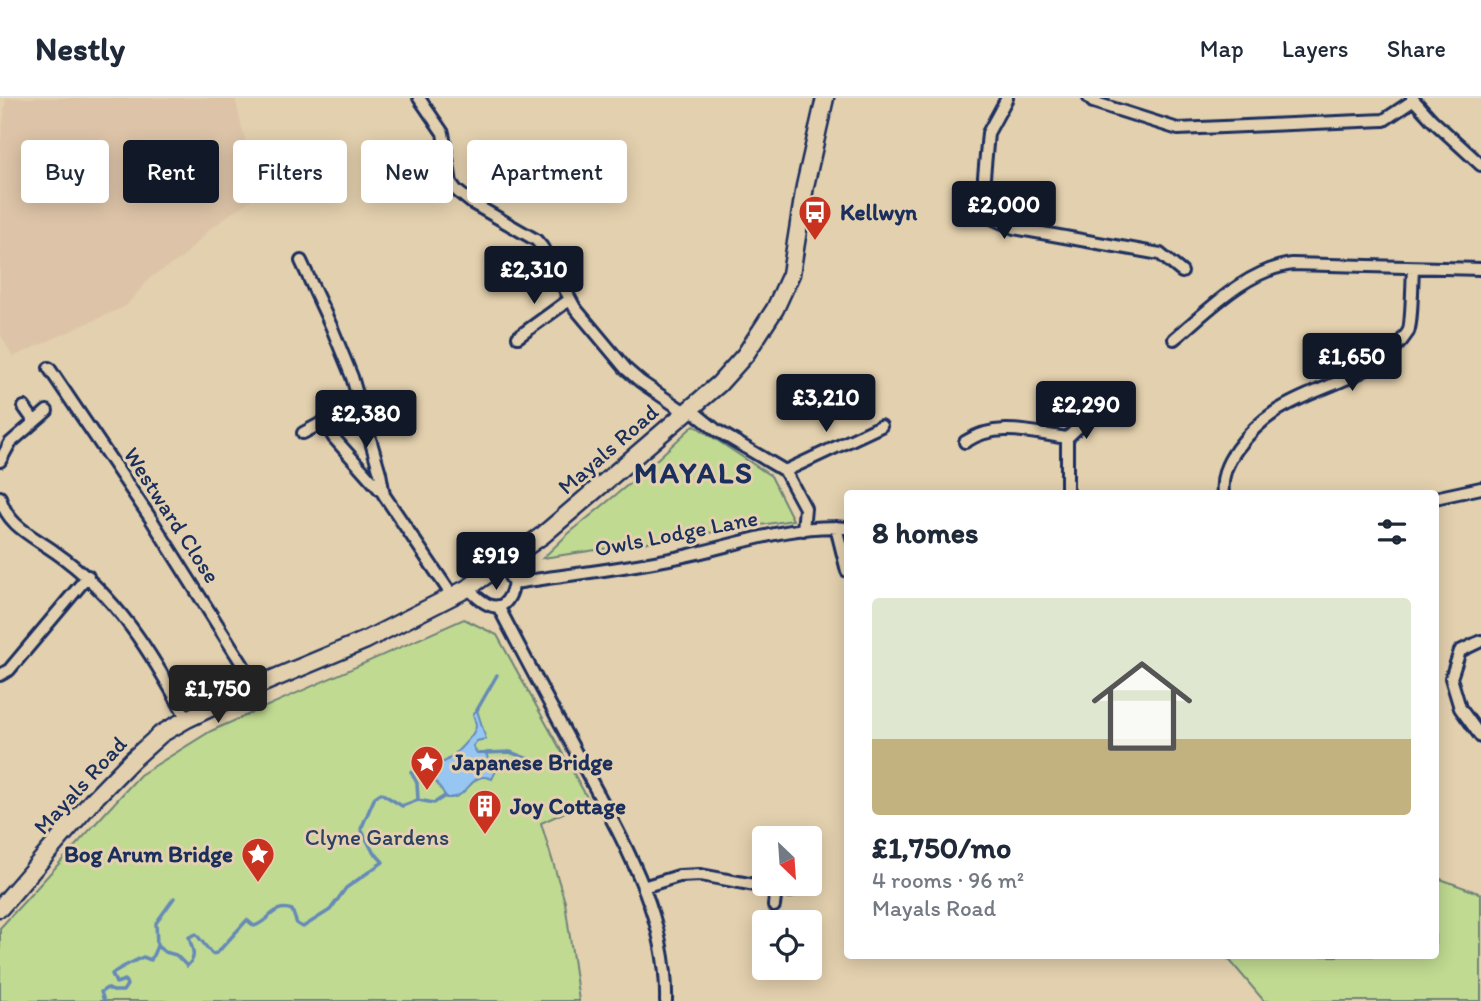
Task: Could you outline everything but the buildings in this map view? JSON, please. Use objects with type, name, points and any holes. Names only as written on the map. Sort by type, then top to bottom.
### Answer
[{"type":"main road","name":"Mayals Road","points":[[0,908],[93,800],[161,734],[256,686],[366,639],[468,588],[543,535],[719,384],[745,355],[775,309],[791,274],[805,186],[825,98]]},
{"type":"street","points":[[419,98],[443,133],[452,183],[457,191],[472,203],[536,240],[569,300],[626,369],[641,382],[785,471],[805,508],[803,530]]},
{"type":"street","points":[[1007,98],[988,133],[984,177],[987,216],[1014,228],[1160,254],[1182,272]]},
{"type":"street","points":[[1089,98],[1093,102],[1178,129],[1384,120],[1413,99],[1481,165]]},
{"type":"street","points":[[301,261],[352,377],[384,495]]},
{"type":"street","points":[[1174,339],[1242,284],[1275,267],[1292,264],[1481,269]]},
{"type":"street","points":[[1223,490],[1222,479],[1231,457],[1250,431],[1276,411],[1369,368],[1392,351],[1409,330],[1413,269]]},
{"type":"street","points":[[518,337],[569,300]]},
{"type":"street","name":"Westward Close","points":[[49,368],[151,519],[256,686]]},
{"type":"street","points":[[1067,490],[1067,439],[1112,394]]},
{"type":"street","points":[[303,433],[359,403]]},
{"type":"street","points":[[24,407],[34,421]]},
{"type":"street","points":[[0,461],[10,443],[47,411]]},
{"type":"street","points":[[325,422],[334,438],[384,495],[453,597]]},
{"type":"street","points":[[785,471],[881,426]]},
{"type":"street","points":[[965,442],[981,432],[1003,429],[1067,439]]},
{"type":"street","points":[[1439,497],[1481,488]]},
{"type":"street","points":[[0,497],[2,507],[15,526],[88,576],[139,635],[187,719]]},
{"type":"street","points":[[841,528],[844,550]]},
{"type":"street","name":"Owls Lodge Lane","points":[[514,583],[686,555],[803,530],[841,528]]},
{"type":"street","points":[[468,588],[480,602],[489,607],[498,607],[511,597],[514,583],[503,565]]},
{"type":"street","points":[[0,675],[9,670],[88,576]]},
{"type":"street","points":[[498,607],[617,830],[654,912],[666,973],[666,1001]]},
{"type":"street","points":[[1481,641],[1460,651],[1451,678],[1460,708],[1481,737]]},
{"type":"street","points":[[643,887],[679,876],[701,875],[752,884]]},
{"type":"street","points":[[774,906],[775,896]]},
{"type":"shaded area","points":[[6,98],[235,98],[245,140],[233,140],[233,203],[246,203],[210,229],[183,257],[150,278],[126,306],[13,357],[0,334],[0,149]]},
{"type":"green space","points":[[694,425],[771,476],[793,520],[543,558],[640,475]]},
{"type":"green space","name":"Clyne Gardens","points":[[464,619],[497,635],[589,801],[541,823],[565,902],[579,1001],[0,1001],[0,928],[140,775],[211,731]]},
{"type":"green space","points":[[1439,878],[1481,894],[1481,1001],[1264,1001],[1229,959],[1439,959]]},
{"type":"water","points":[[477,710],[486,739],[477,741],[473,746],[477,753],[486,753],[491,768],[496,771],[492,779],[479,778],[460,794],[446,798],[420,760],[424,758],[444,762],[452,756],[475,730],[473,714]]},
{"type":"waterway","points":[[477,710],[497,675]]},
{"type":"waterway","points":[[486,753],[510,752],[541,764]]},
{"type":"waterway","points":[[411,772],[417,783],[418,800],[434,803],[445,796]]},
{"type":"waterway","points":[[174,898],[156,923],[157,946],[176,955],[187,966],[193,956],[189,937],[196,934],[212,954],[217,953],[247,920],[254,926],[281,909],[292,910],[297,924],[303,927],[330,910],[346,888],[383,862],[372,850],[361,829],[375,797],[381,793],[402,806],[418,800]]},
{"type":"waterway","points":[[104,1001],[101,992],[107,988],[123,991],[127,985],[125,980],[116,983],[112,974],[143,957],[151,960],[157,946]]},
{"type":"place","name":"Kellwyn","points":[[815,242]]},
{"type":"place","name":"Japanese Bridge","points":[[427,792]]},
{"type":"place","name":"Joy Cottage","points":[[485,836]]},
{"type":"place","name":"Bog Arum Bridge","points":[[258,884]]},
{"type":"district","name":"MAYALS","points":[[694,472]]}]
